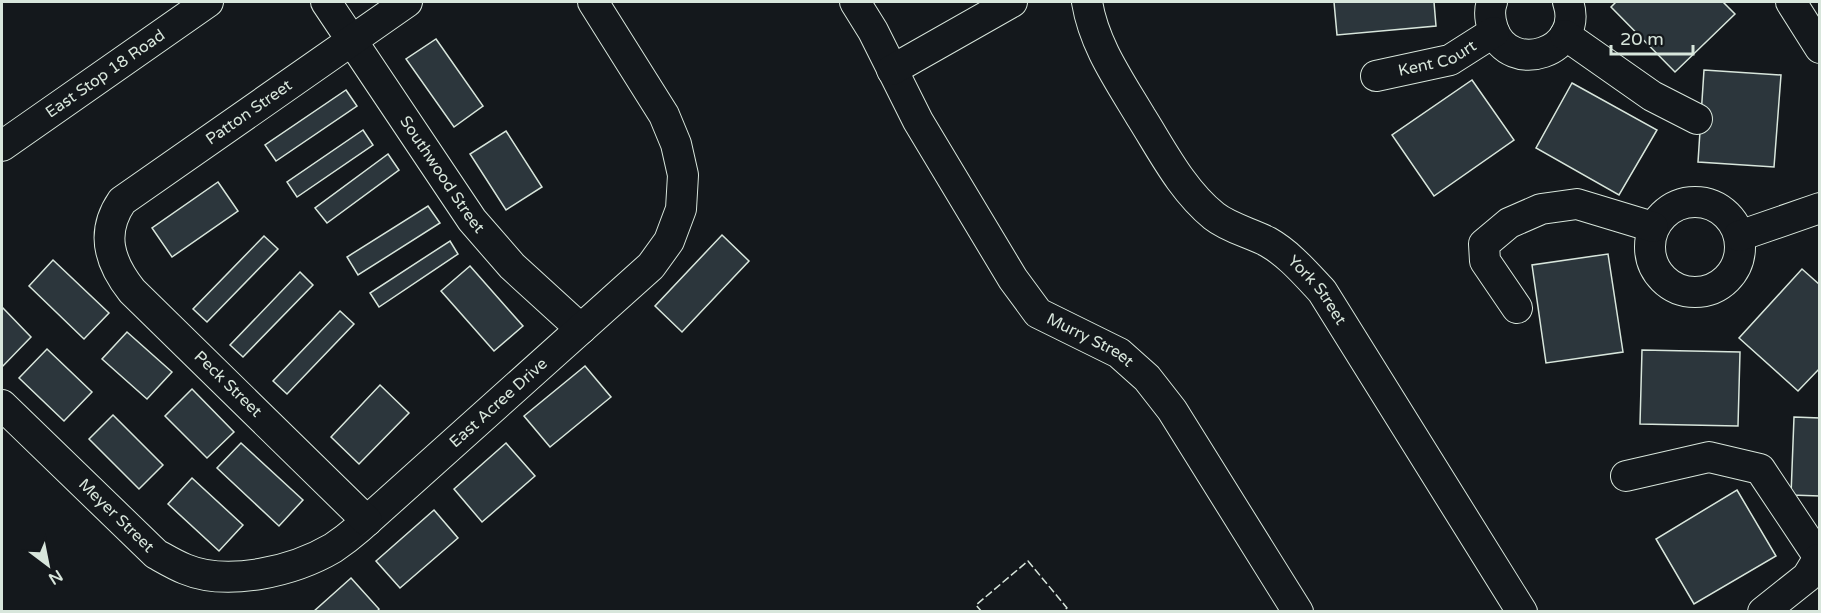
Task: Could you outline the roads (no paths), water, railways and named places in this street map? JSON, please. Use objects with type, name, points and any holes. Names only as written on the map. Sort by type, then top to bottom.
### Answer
[{"type":"street","name":"East Stop 18 Road","points":[[2,146],[208,2]]},
{"type":"street","name":"Southwood Street","points":[[326,2],[472,220],[512,266],[581,329]]},
{"type":"street","name":"Patton Street","points":[[109,235],[112,215],[122,201],[407,2]]},
{"type":"street","name":"East Acree Drive","points":[[255,576],[300,563],[333,548],[367,521],[651,266],[669,241],[681,209],[683,175],[676,144],[664,115],[593,2]]},
{"type":"street","name":"Murry Street","points":[[855,2],[873,31],[918,121],[1013,279],[1038,313],[1119,353],[1147,378],[1172,410],[1298,612]]},
{"type":"street","points":[[892,70],[1012,2]]},
{"type":"street","name":"York Street","points":[[1087,2],[1090,18],[1104,54],[1170,163],[1194,197],[1216,218],[1269,243],[1297,263],[1322,291],[1522,612]]},
{"type":"street","name":"Kent Court","points":[[1492,2],[1490,19],[1494,32],[1500,42],[1510,50],[1535,55],[1547,52],[1565,36]]},
{"type":"street","points":[[1568,2],[1571,9],[1570,23],[1565,36],[1652,96],[1697,119]]},
{"type":"street","points":[[1791,2],[1820,48]]},
{"type":"street","name":"Kent Court","points":[[1376,76],[1450,60],[1494,32]]},
{"type":"street","points":[[1691,201],[1707,203],[1721,210],[1732,221],[1739,236],[1740,250],[1737,264],[1730,276],[1719,286],[1692,293],[1678,290],[1665,282],[1656,272],[1650,259],[1649,243],[1653,227],[1663,214],[1676,206],[1691,201]]},
{"type":"street","points":[[1517,308],[1485,261],[1484,244],[1509,223],[1541,208],[1577,204],[1653,227]]},
{"type":"street","points":[[1739,236],[1820,208]]},
{"type":"street","name":"Peck Street","points":[[109,235],[112,256],[121,277],[132,291],[367,521]]},
{"type":"street","name":"Meyer Street","points":[[2,405],[156,554],[186,570],[215,576],[255,576]]},
{"type":"street","points":[[1626,476],[1708,457],[1760,469],[1819,559],[1807,577],[1763,612]]}]
